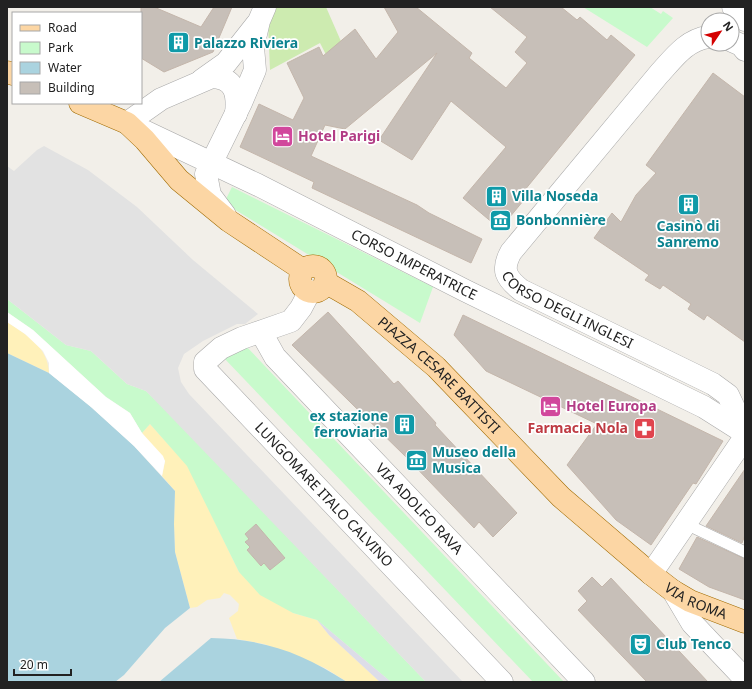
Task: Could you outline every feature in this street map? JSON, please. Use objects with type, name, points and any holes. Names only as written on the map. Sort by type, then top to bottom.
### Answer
[{"type":"main road","name":"CORSO IMPERATRICE","points":[[82,104],[126,123]]},
{"type":"main road","name":"PIAZZA CESARE BATTISTI","points":[[126,123],[145,140],[179,180],[229,221],[303,270],[310,266],[320,269],[325,275],[312,294],[358,301],[436,367],[561,497],[651,574]]},
{"type":"main road","name":"VIA ROMA","points":[[651,574],[673,591],[690,601],[745,622]]},
{"type":"street","points":[[733,7],[745,20]]},
{"type":"street","points":[[201,81],[226,63],[262,14]]},
{"type":"street","points":[[229,221],[210,196],[206,174],[236,114],[254,70],[253,48],[262,14]]},
{"type":"street","name":"CORSO DEGLI INGLESI","points":[[700,38],[683,48],[659,74],[511,252],[506,261],[506,271],[510,281],[521,290],[713,384],[728,395],[745,432]]},
{"type":"street","points":[[126,123],[161,99],[212,77],[221,77],[229,82],[236,90],[236,114]]},
{"type":"street","name":"CORSO IMPERATRICE","points":[[126,123],[212,162],[471,293],[704,407],[745,432]]},
{"type":"street","points":[[268,330],[291,321],[312,294]]},
{"type":"street","name":"LUNGOMARE ITALO CALVINO","points":[[268,330],[242,338],[214,353],[205,362],[205,369],[209,375],[502,682]]},
{"type":"street","name":"VIA ADOLFO RAVA","points":[[268,330],[274,357],[584,682]]},
{"type":"street","points":[[651,574],[745,437]]},
{"type":"street","points":[[673,591],[692,623],[745,679]]},
{"type":"lane","points":[[686,524],[745,552]]},
{"type":"green space","points":[[277,7],[326,7],[350,62],[336,74],[320,43],[270,70],[268,23]]},
{"type":"green space","points":[[583,7],[650,7],[661,14],[663,11],[673,18],[647,47]]},
{"type":"green space","points":[[232,187],[433,287],[420,323],[224,203]]},
{"type":"green space","points":[[7,299],[66,345],[91,351],[127,384],[146,391],[169,413],[426,682],[391,682],[317,620],[293,613],[260,595],[239,572],[187,466],[150,424],[142,433],[130,413],[106,397],[33,330],[7,312]]},
{"type":"green space","points":[[245,345],[564,682],[533,682],[223,357]]},
{"type":"sand","points":[[7,322],[29,337],[41,349],[48,364],[49,373],[7,353]]},
{"type":"sand","points":[[150,424],[188,466],[239,572],[293,613],[317,620],[329,635],[380,682],[347,682],[325,668],[264,644],[237,639],[229,618],[238,611],[239,604],[230,595],[224,593],[220,598],[207,600],[197,607],[190,608],[175,552],[175,491],[162,476],[165,461],[142,433]]},
{"type":"shaded area","points":[[44,146],[88,170],[137,207],[193,260],[258,314],[245,324],[237,324],[203,341],[184,354],[178,368],[181,382],[189,394],[463,682],[426,682],[146,391],[127,384],[91,351],[66,345],[7,299],[7,166],[14,171],[37,150]]},
{"type":"shaded area","points":[[317,620],[391,682],[380,682],[329,635]]},
{"type":"water","points":[[7,353],[49,373],[91,407],[134,446],[175,491],[175,552],[190,608],[165,628],[124,675],[115,682],[7,682]]},
{"type":"water","points":[[211,638],[249,641],[282,650],[314,663],[347,682],[159,682]]},
{"type":"pier","points":[[7,312],[33,330],[106,397],[130,413],[142,433],[163,456],[165,461],[162,476],[134,446],[91,407],[49,373],[49,363],[43,351],[25,334],[7,322]]},
{"type":"building","name":"Palazzo Riviera","points":[[141,7],[154,7],[201,27],[214,7],[232,7],[213,52],[164,72],[142,59]]},
{"type":"building","points":[[384,7],[416,7],[472,53],[469,58],[506,88],[527,63],[515,52],[527,37],[490,7],[561,7],[577,20],[580,17],[607,40],[611,35],[635,55],[524,191],[528,195],[500,229],[463,198],[506,147],[451,101],[412,160],[379,140],[437,53],[345,129],[325,125],[311,156],[417,205],[429,213],[482,239],[471,263],[312,188],[314,182],[240,147],[259,104],[293,120],[304,98],[287,63],[319,47],[323,56],[355,29],[376,59],[398,32]]},
{"type":"building","name":"Casinò di Sanremo","points":[[713,73],[745,97],[745,342],[707,315],[704,320],[688,309],[691,304],[663,285],[660,289],[645,280],[649,275],[594,238],[612,213],[621,222],[636,195],[656,173],[646,165]]},
{"type":"building","name":"ex stazione ferroviaria","points":[[328,312],[394,384],[398,381],[436,423],[435,425],[517,513],[493,537],[479,522],[474,528],[406,457],[292,345]]},
{"type":"building","points":[[463,315],[723,441],[696,484],[693,483],[651,545],[616,520],[567,465],[597,424],[486,371],[454,335]]},
{"type":"building","points":[[745,469],[745,535],[742,543],[706,526]]},
{"type":"building","points":[[256,524],[285,558],[270,570],[264,563],[261,566],[247,550],[250,547],[245,542],[249,539],[245,534]]},
{"type":"building","points":[[697,537],[745,559],[745,600],[709,587],[679,569]]},
{"type":"building","name":"Club Tenco","points":[[592,577],[602,587],[611,578],[708,682],[647,682],[578,610],[587,601],[578,591]]},
{"type":"place","name":"Palazzo Riviera","points":[[179,43]]},
{"type":"place","name":"Hotel Parigi","points":[[282,136]]},
{"type":"place","name":"Villa Noseda","points":[[496,196]]},
{"type":"place","name":"Casinò di Sanremo","points":[[688,204]]},
{"type":"place","name":"Bonbonnière","points":[[501,220]]},
{"type":"place","name":"Hotel Europa","points":[[551,406]]},
{"type":"place","name":"ex stazione ferroviaria","points":[[404,424]]},
{"type":"place","name":"Farmacia Nola","points":[[644,428]]},
{"type":"place","name":"Museo della Musica","points":[[416,460]]},
{"type":"place","name":"Club Tenco","points":[[641,644]]}]
